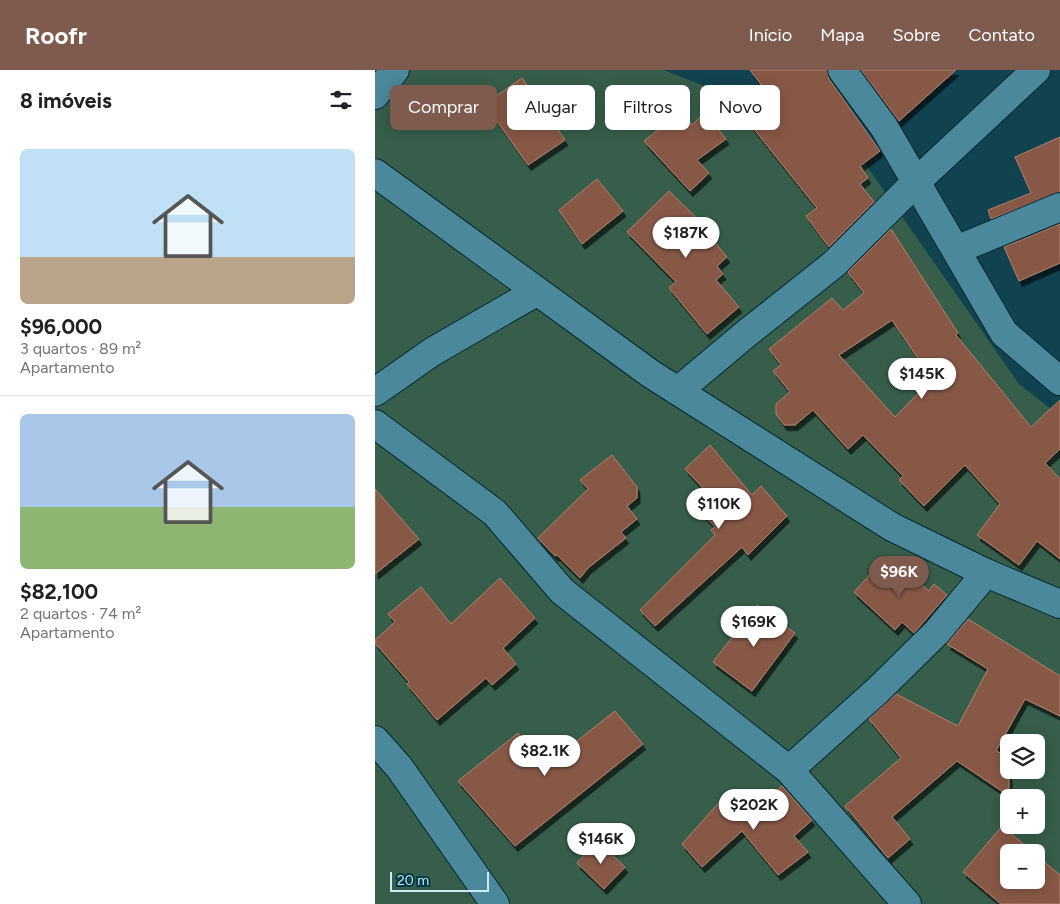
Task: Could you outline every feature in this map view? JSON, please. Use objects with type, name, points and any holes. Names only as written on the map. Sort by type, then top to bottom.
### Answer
[{"type":"street","points":[[375,96],[395,70]]},
{"type":"street","points":[[842,70],[884,126],[1005,333],[1060,381]]},
{"type":"street","points":[[679,390],[834,264],[916,182],[1036,70]]},
{"type":"street","points":[[375,173],[651,374],[892,527],[985,573],[1060,604]]},
{"type":"street","points":[[956,250],[1060,207]]},
{"type":"street","points":[[375,392],[432,352],[536,292]]},
{"type":"street","points":[[375,424],[495,513],[562,591],[789,770],[907,904]]},
{"type":"street","points":[[789,770],[877,691],[930,639],[985,573]]},
{"type":"street","points":[[375,740],[399,767],[495,904]]},
{"type":"green space","points":[[375,70],[664,70],[702,85],[700,85],[700,130],[780,130],[780,116],[852,145],[1019,384],[1060,416],[1060,904],[375,904]]},
{"type":"building","points":[[750,70],[827,70],[829,79],[880,151],[860,166],[868,178],[860,184],[874,202],[829,247],[806,216],[817,208],[755,130],[780,130],[780,85],[761,85]]},
{"type":"building","points":[[861,70],[956,70],[899,121]]},
{"type":"building","points":[[522,78],[527,85],[512,85]]},
{"type":"building","points":[[507,89],[507,130],[558,130],[565,140],[528,165],[497,121],[497,96]]},
{"type":"building","points":[[700,117],[700,130],[719,130],[726,139],[697,160],[709,173],[690,191],[644,141],[658,130],[690,130],[690,123],[692,125]]},
{"type":"building","points":[[1060,137],[1060,192],[991,219],[988,210],[1031,193],[1015,157]]},
{"type":"building","points":[[597,179],[623,211],[582,244],[559,210]]},
{"type":"building","points":[[669,191],[713,234],[710,237],[727,257],[717,266],[723,274],[716,280],[739,307],[707,334],[669,288],[676,282],[627,232]]},
{"type":"building","points":[[1060,224],[1060,263],[1019,281],[1004,247]]},
{"type":"building","points":[[891,229],[958,333],[956,335],[1031,427],[1060,400],[1060,449],[1045,463],[1060,479],[1060,559],[1037,541],[1019,565],[977,535],[1000,504],[965,465],[924,506],[899,480],[903,476],[863,435],[848,449],[813,410],[795,425],[784,425],[776,414],[776,404],[790,392],[773,371],[781,365],[769,349],[832,298],[843,310],[864,293],[848,272]],"holes":[[[892,320],[932,379],[895,417],[839,355]]]},
{"type":"building","points":[[710,445],[752,495],[761,486],[787,516],[748,555],[742,547],[655,626],[640,610],[715,535],[711,530],[715,527],[703,514],[716,502],[685,469]]},
{"type":"building","points":[[612,455],[637,487],[637,498],[627,506],[637,519],[621,532],[626,538],[588,568],[580,578],[538,538],[588,489],[580,480]]},
{"type":"building","points":[[375,489],[419,539],[375,574]]},
{"type":"building","points":[[884,559],[908,582],[912,577],[929,591],[934,584],[947,595],[914,633],[902,622],[895,630],[854,592]]},
{"type":"building","points":[[500,578],[535,618],[503,648],[516,664],[492,685],[486,678],[437,720],[407,684],[409,682],[375,643],[375,640],[395,622],[388,614],[421,587],[451,624]]},
{"type":"building","points":[[757,605],[795,633],[752,691],[713,662]]},
{"type":"building","points":[[968,619],[1060,676],[1060,716],[1025,699],[1005,734],[1000,734],[1000,744],[996,751],[1000,753],[1000,779],[1009,779],[1009,789],[1000,790],[957,761],[892,817],[910,839],[888,858],[845,806],[901,758],[869,719],[896,694],[958,726],[988,669],[947,644]]},
{"type":"building","points":[[615,711],[643,744],[515,846],[458,781],[518,733],[544,767]]},
{"type":"building","points":[[782,786],[812,820],[794,836],[808,852],[778,875],[742,831],[702,867],[682,844],[723,798],[741,820]]},
{"type":"building","points":[[1000,829],[1000,834],[1011,834],[1023,844],[1000,844],[1000,889],[1045,889],[1045,862],[1060,875],[1060,904],[1001,904],[963,872]]},
{"type":"building","points":[[597,841],[625,867],[604,889],[577,863]]}]
